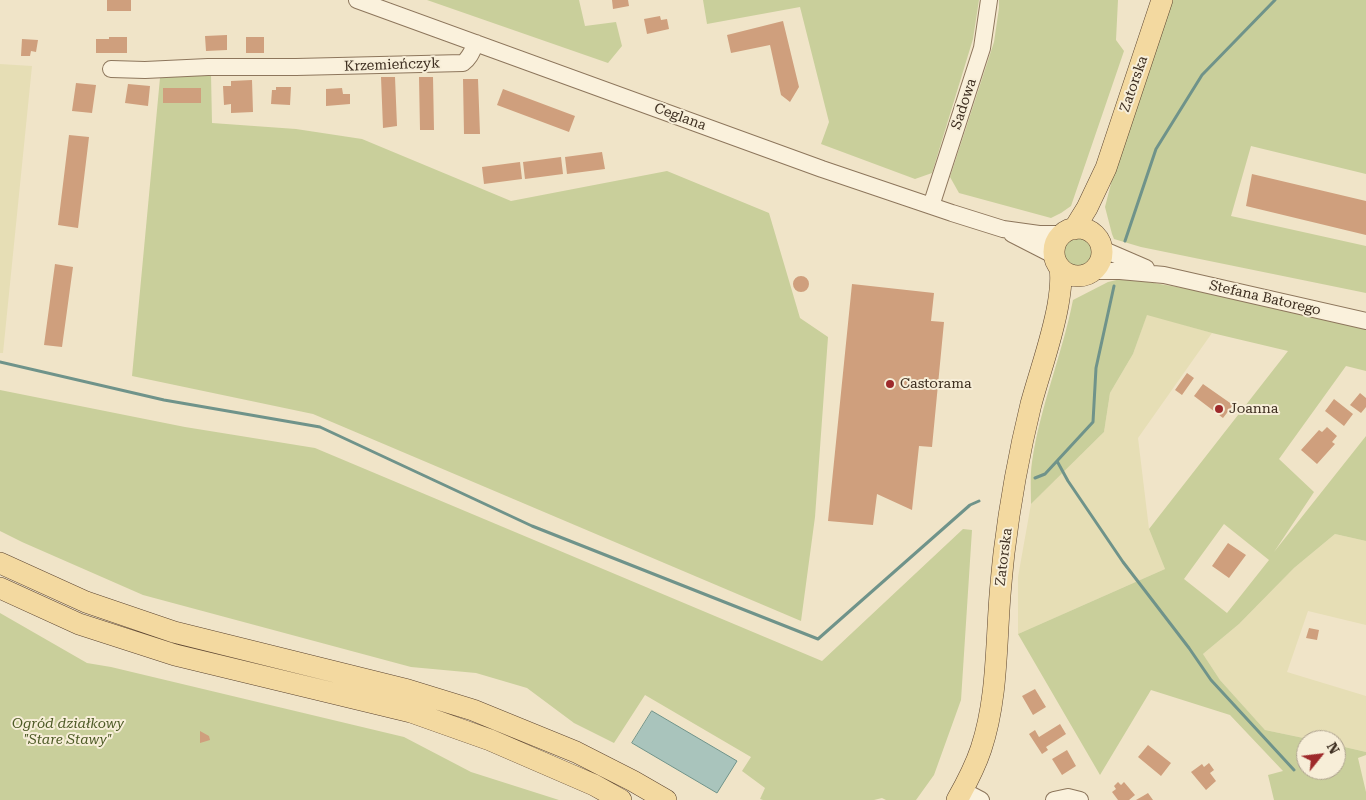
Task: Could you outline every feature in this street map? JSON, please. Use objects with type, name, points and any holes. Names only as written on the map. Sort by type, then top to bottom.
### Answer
[{"type":"main road","name":"Zatorska","points":[[1069,231],[1087,208],[1106,168],[1162,0]]},
{"type":"main road","name":"Zatorska","points":[[1100,243],[1098,211],[1106,168]]},
{"type":"main road","points":[[1081,228],[1087,230],[1100,243],[1102,257],[1100,264],[1090,273],[1078,277],[1072,276],[1065,273],[1057,262],[1056,244],[1069,231],[1081,228]]},
{"type":"main road","name":"Zatorska","points":[[960,795],[981,748],[991,707],[1004,553],[1012,494],[1037,382],[1055,324],[1062,278],[1057,262]]},
{"type":"main road","name":"Zatorska","points":[[1055,324],[1079,283],[1090,273]]},
{"type":"main road","points":[[0,564],[86,602],[174,632],[408,690],[473,710],[576,752],[666,800]]},
{"type":"main road","points":[[0,588],[79,624],[175,655],[410,712],[490,740],[594,785],[621,800]]},
{"type":"street","name":"Ceglana","points":[[357,0],[822,169],[931,206],[1003,229],[1040,234],[1069,231]]},
{"type":"street","name":"Sadowa","points":[[931,206],[982,48],[989,0]]},
{"type":"street","name":"Krzemieńczyk","points":[[111,69],[296,68],[463,63],[470,56],[476,43]]},
{"type":"street","name":"Ceglana","points":[[1003,229],[1057,262]]},
{"type":"street","name":"Stefana Batorego","points":[[1100,243],[1123,259],[1164,275]]},
{"type":"street","name":"Stefana Batorego","points":[[1090,273],[1120,271],[1164,275],[1366,321]]},
{"type":"street","name":"Zatorska","points":[[960,795],[981,800]]},
{"type":"street","points":[[1054,800],[1068,797],[1080,800]]},
{"type":"shaded area","points":[[0,64],[32,66],[3,353],[0,353]]},
{"type":"shaded area","points":[[1147,314],[1212,333],[1138,438],[1149,529],[1165,569],[1018,634],[1018,577],[1031,504],[1104,432],[1110,393],[1133,354]]},
{"type":"shaded area","points":[[1335,534],[1366,541],[1366,625],[1308,611],[1287,672],[1366,696],[1366,752],[1346,747],[1346,730],[1296,730],[1296,736],[1265,730],[1220,680],[1203,654],[1239,624],[1294,568]]},
{"type":"green space","points":[[427,0],[579,0],[585,26],[616,22],[622,46],[608,63]]},
{"type":"green space","points":[[703,0],[979,0],[973,39],[932,173],[915,179],[821,144],[829,122],[800,7],[707,24]]},
{"type":"green space","points":[[999,0],[1118,0],[1116,40],[1124,51],[1071,206],[1051,218],[959,193],[950,177],[994,42]]},
{"type":"green space","points":[[1172,0],[1366,0],[1366,174],[1251,146],[1231,216],[1366,246],[1366,293],[1141,247],[1114,239],[1105,207],[1115,168]]},
{"type":"green space","points":[[211,74],[212,123],[296,129],[362,139],[511,201],[667,171],[769,213],[800,318],[828,337],[815,517],[801,621],[313,414],[132,376],[160,78]]},
{"type":"green space","points":[[1079,236],[1085,237],[1090,241],[1094,246],[1094,258],[1090,263],[1085,267],[1079,268],[1073,267],[1068,263],[1064,258],[1063,252],[1064,246],[1068,241],[1073,237]]},
{"type":"green space","points":[[1125,278],[1229,296],[1366,327],[1366,371],[1346,366],[1279,459],[1314,492],[1274,552],[1366,436],[1366,541],[1335,534],[1294,568],[1239,624],[1203,654],[1220,680],[1265,730],[1296,736],[1296,780],[1346,780],[1346,747],[1366,752],[1366,755],[1358,758],[1366,800],[1274,800],[1268,775],[1283,771],[1230,715],[1151,690],[1100,775],[1018,634],[1165,569],[1149,529],[1288,351],[1147,315],[1133,354],[1110,393],[1104,432],[1031,504],[1031,472],[1036,442],[1073,300],[1108,282]],"holes":[[[1224,524],[1269,560],[1227,613],[1184,579]]]},
{"type":"green space","points":[[0,390],[185,427],[315,448],[822,661],[963,529],[972,530],[961,700],[934,775],[916,800],[886,800],[882,798],[874,800],[763,800],[760,799],[765,788],[742,771],[751,757],[645,695],[614,743],[574,723],[527,688],[476,673],[411,667],[143,595],[0,531]]},
{"type":"green space","name":"Ogród działkowy \"Stare Stawy\"","points":[[0,613],[87,663],[111,667],[404,737],[471,772],[559,800],[0,800]]},
{"type":"water","points":[[652,711],[737,761],[717,793],[632,743]]},
{"type":"building","points":[[107,0],[131,0],[131,11],[107,11]]},
{"type":"building","points":[[612,0],[628,0],[629,6],[613,9]]},
{"type":"building","points":[[660,16],[661,20],[667,19],[669,29],[647,34],[644,19]]},
{"type":"building","points":[[783,21],[799,87],[790,102],[781,95],[770,45],[731,53],[727,35]]},
{"type":"building","points":[[227,35],[227,50],[206,51],[205,36]]},
{"type":"building","points":[[109,37],[127,37],[127,53],[96,53],[96,39],[109,39]]},
{"type":"building","points":[[246,37],[264,37],[264,53],[246,53]]},
{"type":"building","points":[[22,39],[38,40],[36,52],[31,51],[30,56],[21,56]]},
{"type":"building","points":[[381,77],[395,77],[397,126],[383,128]]},
{"type":"building","points":[[419,77],[433,77],[434,130],[420,130]]},
{"type":"building","points":[[463,79],[478,79],[480,134],[464,134]]},
{"type":"building","points":[[252,80],[253,112],[231,113],[231,104],[224,105],[223,86],[231,86],[231,81]]},
{"type":"building","points":[[76,83],[96,85],[92,113],[72,111]]},
{"type":"building","points":[[128,84],[150,86],[148,106],[125,103]]},
{"type":"building","points":[[276,87],[291,87],[290,105],[271,104],[272,90],[276,90]]},
{"type":"building","points":[[163,88],[201,88],[201,103],[163,103]]},
{"type":"building","points":[[342,88],[343,94],[350,94],[350,104],[326,106],[326,89]]},
{"type":"building","points":[[503,89],[575,116],[569,132],[497,105]]},
{"type":"building","points":[[69,135],[89,137],[78,228],[58,225]]},
{"type":"building","points":[[602,152],[605,169],[567,174],[565,157]]},
{"type":"building","points":[[561,157],[563,174],[525,179],[523,162]]},
{"type":"building","points":[[520,162],[522,179],[484,184],[482,167]]},
{"type":"building","points":[[1252,174],[1366,201],[1366,235],[1246,206]]},
{"type":"building","points":[[55,264],[73,267],[62,347],[44,345]]},
{"type":"building","points":[[798,276],[804,276],[809,281],[807,290],[798,292],[793,287],[793,281]]},
{"type":"building","name":"Castorama","points":[[852,284],[934,293],[931,321],[944,322],[932,447],[919,446],[912,510],[877,494],[873,525],[828,521]]},
{"type":"building","points":[[1187,373],[1194,378],[1182,395],[1175,390]]},
{"type":"building","points":[[1203,384],[1233,405],[1223,418],[1194,396]]},
{"type":"building","points":[[1360,393],[1366,398],[1366,407],[1361,413],[1350,405]]},
{"type":"building","points":[[1334,399],[1353,414],[1344,426],[1325,411]]},
{"type":"building","points":[[1327,427],[1337,436],[1332,442],[1335,444],[1317,464],[1301,450],[1319,430],[1322,432]]},
{"type":"building","points":[[1228,543],[1246,555],[1229,578],[1212,566]]},
{"type":"building","points":[[1309,628],[1319,630],[1317,640],[1306,638]]},
{"type":"building","points":[[1035,689],[1046,707],[1033,715],[1022,696]]},
{"type":"building","points":[[1060,724],[1066,734],[1046,747],[1048,750],[1042,754],[1029,734],[1035,730],[1039,737]]},
{"type":"building","points":[[200,731],[209,736],[210,740],[200,743]]},
{"type":"building","points":[[1148,745],[1171,763],[1161,776],[1138,757]]},
{"type":"building","points":[[1067,750],[1076,766],[1062,775],[1052,759]]},
{"type":"building","points":[[1209,763],[1214,770],[1210,773],[1216,781],[1206,790],[1191,772],[1202,764],[1204,767]]},
{"type":"building","points":[[1118,782],[1121,785],[1124,782],[1135,795],[1129,800],[1118,800],[1112,792],[1116,789],[1114,786]]},
{"type":"building","points":[[1148,793],[1153,800],[1136,800],[1143,796]]},
{"type":"waterway","points":[[1125,241],[1156,149],[1202,75],[1275,0]]},
{"type":"waterway","points":[[1035,478],[1045,474],[1093,422],[1096,368],[1114,286]]},
{"type":"waterway","points":[[0,362],[164,400],[320,427],[532,526],[818,639],[970,505],[979,501]]},
{"type":"waterway","points":[[1057,461],[1068,481],[1123,562],[1211,680],[1294,770]]},
{"type":"place","name":"Castorama","points":[[890,384]]},
{"type":"place","name":"Joanna","points":[[1219,409]]}]
